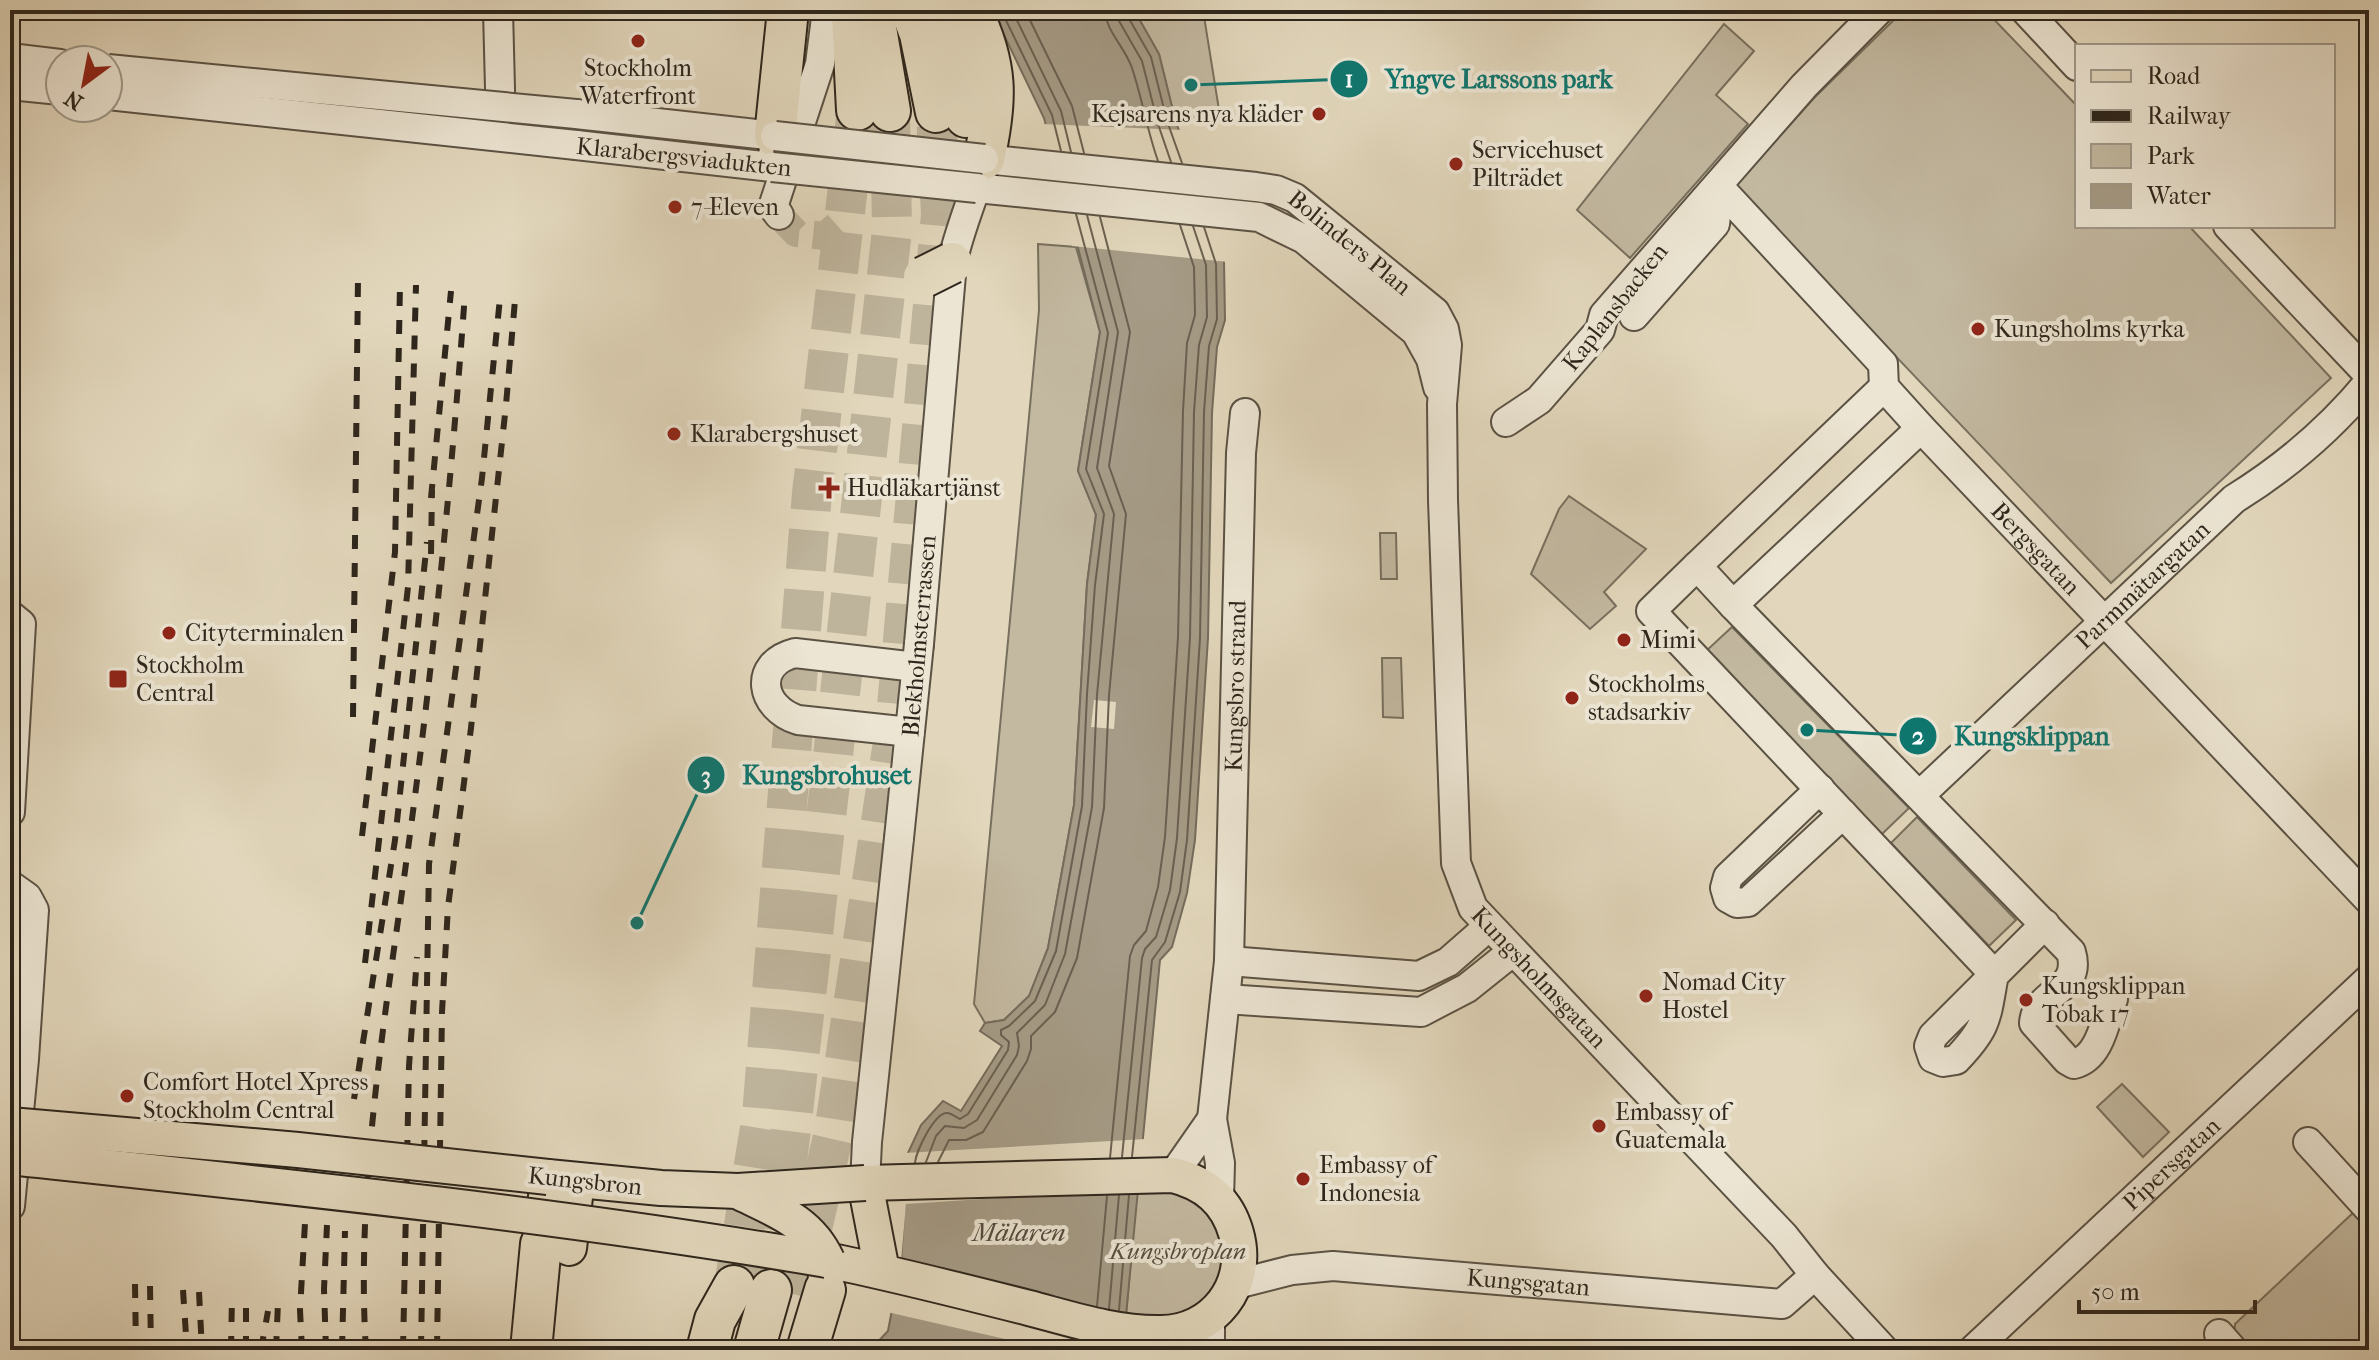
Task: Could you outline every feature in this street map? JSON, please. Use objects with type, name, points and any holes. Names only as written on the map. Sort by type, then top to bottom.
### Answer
[{"type":"highway","points":[[774,151],[788,10]]},
{"type":"highway","points":[[851,10],[873,111]]},
{"type":"highway","points":[[873,10],[873,111]]},
{"type":"highway","points":[[971,10],[990,54],[993,88],[991,129],[980,174]]},
{"type":"highway","points":[[921,16],[951,115]]},
{"type":"highway","points":[[531,1350],[557,1232]]},
{"type":"highway","points":[[557,1232],[558,1350]]},
{"type":"highway","points":[[707,1350],[715,1320],[791,1284]]},
{"type":"highway","points":[[728,1350],[734,1323],[791,1284]]},
{"type":"highway","points":[[754,1350],[791,1284]]},
{"type":"highway","points":[[782,1350],[791,1284]]},
{"type":"highway","points":[[791,1284],[807,1350]]},
{"type":"main road","name":"Kungsbron","points":[[10,1125],[298,1150],[661,1188],[738,1191],[865,1183],[1167,1175]]},
{"type":"main road","points":[[296,1187],[298,1150]]},
{"type":"main road","name":"Kungsbron","points":[[10,1157],[296,1187],[557,1232],[791,1284],[882,1271],[1098,1325],[1145,1341]]},
{"type":"main road","points":[[1145,1341],[1186,1330],[1210,1334],[1233,1285],[1240,1255],[1228,1213],[1219,1199],[1192,1180],[1167,1175]]},
{"type":"main road","points":[[557,1232],[563,1178]]},
{"type":"main road","points":[[865,1183],[882,1271]]},
{"type":"main road","points":[[738,1191],[797,1221],[813,1234],[791,1284]]},
{"type":"street","points":[[498,10],[501,137]]},
{"type":"street","points":[[779,215],[773,207],[811,91],[826,35],[827,10]]},
{"type":"street","name":"Kaplansbacken","points":[[1506,422],[1539,400],[1600,330],[1604,315],[1694,209],[1719,187],[1804,86],[1879,10]]},
{"type":"street","points":[[2035,14],[2075,64]]},
{"type":"street","points":[[10,58],[44,62]]},
{"type":"street","name":"Klarabergsviadukten","points":[[124,72],[501,137],[774,151]]},
{"type":"street","points":[[10,85],[44,88]]},
{"type":"street","points":[[811,91],[873,111]]},
{"type":"street","name":"Klarabergsviadukten","points":[[124,96],[502,107],[774,151],[980,174],[1259,217]]},
{"type":"street","name":"Klarabergsviadukten","points":[[980,174],[1256,187]]},
{"type":"street","name":"Blekholmsterrassen","points":[[865,1183],[916,667],[938,270],[960,226],[980,174]]},
{"type":"street","name":"Bolinders Plan","points":[[1256,187],[1276,190],[1295,198],[1426,322]]},
{"type":"street","name":"Kaplansbacken","points":[[1634,316],[1715,224],[1719,187]]},
{"type":"street","name":"Bergsgatan","points":[[1719,187],[1883,364],[1884,387],[1921,428],[2369,900]]},
{"type":"street","name":"Bolinders Plan","points":[[1259,217],[1304,239],[1426,322]]},
{"type":"street","points":[[2230,228],[2369,375]]},
{"type":"street","name":"Kungsholmsgatan","points":[[1426,322],[1444,329],[1447,345],[1442,404],[1456,863],[1473,908],[1784,1236],[1815,1275],[1884,1350]]},
{"type":"street","name":"Parmmätargatan","points":[[1920,795],[2234,499],[2267,478],[2351,404],[2369,382]]},
{"type":"street","points":[[1884,387],[1651,611],[1994,974],[2045,924]]},
{"type":"street","name":"Kungsbro strand","points":[[1225,999],[1229,961],[1241,453],[1245,413]]},
{"type":"street","points":[[1733,605],[1921,428]]},
{"type":"street","points":[[1697,566],[2071,952],[2075,966],[2071,977],[2035,1015],[2034,1023],[2067,1060],[2074,1064],[2083,1062],[2096,1049],[2113,999]]},
{"type":"street","points":[[10,812],[15,620]]},
{"type":"street","points":[[910,732],[798,720],[776,709],[768,697],[767,686],[772,665],[781,656],[795,653],[916,667]]},
{"type":"street","points":[[1820,789],[1728,877],[1725,888],[1728,898],[1737,903],[1748,902],[1843,814]]},
{"type":"street","points":[[10,885],[27,897],[34,910],[10,1206]]},
{"type":"street","points":[[1229,961],[1419,976],[1448,962],[1488,927]]},
{"type":"street","points":[[1219,1199],[1220,1163],[1212,1119],[1225,999],[1421,1012],[1467,988],[1512,952]]},
{"type":"street","points":[[1419,976],[1421,1012]]},
{"type":"street","name":"Pipersgatan","points":[[1973,1350],[2369,979]]},
{"type":"street","points":[[1167,1175],[1212,1119]]},
{"type":"street","points":[[2308,1142],[2369,1209]]},
{"type":"street","name":"Kungsgatan","points":[[1233,1285],[1292,1270],[1333,1266],[1782,1304],[1815,1275]]},
{"type":"green space","points":[[1134,10],[1203,10],[1220,116],[1175,119],[1159,54]]},
{"type":"green space","points":[[1904,10],[1985,10],[2075,104],[2075,228],[2191,228],[2331,378],[2111,583],[1737,189],[1736,185],[1815,97]]},
{"type":"green space","points":[[1724,24],[1754,51],[1716,95],[1748,124],[1630,258],[1577,210]]},
{"type":"green space","points":[[1038,244],[1076,247],[1100,332],[1078,471],[1096,514],[1087,584],[1074,805],[1048,948],[1029,996],[1004,1020],[985,1023],[974,1004],[1039,310]]},
{"type":"green space","points":[[1569,496],[1646,549],[1604,592],[1616,606],[1590,629],[1531,574],[1559,509]]},
{"type":"green space","points":[[1380,533],[1396,533],[1397,579],[1381,579]]},
{"type":"green space","points":[[1732,627],[1909,808],[1882,834],[1705,652]]},
{"type":"green space","points":[[1382,658],[1401,658],[1403,718],[1383,717]]},
{"type":"green space","points":[[1917,817],[2016,920],[1989,946],[1891,843]]},
{"type":"green space","points":[[2122,1084],[2169,1132],[2143,1157],[2097,1107]]},
{"type":"green space","name":"Kungsbroplan","points":[[1137,1189],[1187,1194],[1216,1219],[1225,1258],[1211,1296],[1180,1319],[1126,1316]]},
{"type":"green space","points":[[2355,1211],[2369,1226],[2369,1350],[2245,1350],[2234,1339],[2235,1324]]},
{"type":"water","name":"Mälaren","points":[[992,10],[1134,10],[1159,54],[1175,119],[1224,262],[1225,320],[1217,347],[1212,413],[1208,638],[1195,840],[1187,893],[1172,947],[1160,960],[1126,1315],[1151,1322],[1147,1350],[870,1350],[888,1331],[901,1262],[908,1153],[921,1125],[943,1101],[961,1111],[1002,1046],[980,1031],[985,1023],[1004,1020],[1029,996],[1048,948],[1074,805],[1087,584],[1096,515],[1078,471],[1100,332],[1044,118]]},
{"type":"pier","points":[[1042,124],[1183,130],[1228,262],[1072,246]]},
{"type":"pier","points":[[1094,700],[1116,702],[1114,729],[1091,727]]},
{"type":"pier","points":[[1145,1139],[1141,1189],[906,1204],[901,1262],[1151,1322],[1147,1350],[1053,1350],[887,1312],[897,1262],[904,1153]]},
{"type":"tunnel","points":[[734,1286],[762,1116],[812,493],[857,110]]},
{"type":"tunnel","points":[[771,1290],[892,230],[890,111]]},
{"type":"tunnel","points":[[797,1295],[834,1132],[895,729],[941,215],[936,112]]},
{"type":"tunnel","points":[[779,215],[796,233],[825,236],[843,220]]},
{"type":"railway","points":[[353,717],[358,278]]},
{"type":"railway","points":[[362,836],[395,552],[400,284]]},
{"type":"railway","points":[[365,963],[408,587],[416,285]]},
{"type":"railway","points":[[431,498],[451,291]]},
{"type":"railway","points":[[366,1350],[364,1286],[369,1157],[435,632],[465,293]]},
{"type":"railway","points":[[421,1350],[429,864],[482,478],[500,298]]},
{"type":"railway","points":[[437,1350],[442,1012],[448,907],[471,728],[515,300]]},
{"type":"railway","points":[[431,554],[432,490]]},
{"type":"railway","points":[[354,1099],[395,840],[427,542]]},
{"type":"railway","points":[[403,1350],[409,1066],[417,957]]},
{"type":"railway","points":[[302,1350],[300,1310],[305,1223]]},
{"type":"railway","points":[[326,1350],[324,1289],[327,1225]]},
{"type":"railway","points":[[342,1350],[345,1231]]},
{"type":"railway","points":[[135,1284],[136,1350]]},
{"type":"railway","points":[[150,1286],[151,1350]]},
{"type":"railway","points":[[183,1290],[187,1350]]},
{"type":"railway","points":[[199,1292],[202,1350]]},
{"type":"railway","points":[[231,1350],[232,1296]]},
{"type":"railway","points":[[246,1297],[246,1350]]},
{"type":"railway","points":[[276,1350],[278,1302]]},
{"type":"railway","points":[[261,1350],[268,1311]]},
{"type":"place","name":"Stockholm Waterfront","points":[[638,41]]},
{"type":"place","name":"Yngve Larssons park","points":[[1191,85]]},
{"type":"place","name":"Kejsarens nya kläder","points":[[1319,114]]},
{"type":"place","name":"Servicehuset Pilträdet","points":[[1456,164]]},
{"type":"place","name":"7-Eleven","points":[[675,207]]},
{"type":"place","name":"Kungsholms kyrka","points":[[1978,329]]},
{"type":"place","name":"Klarabergshuset","points":[[674,434]]},
{"type":"place","name":"Hudläkartjänst","points":[[829,488]]},
{"type":"place","name":"Cityterminalen","points":[[169,633]]},
{"type":"place","name":"Mimi","points":[[1624,640]]},
{"type":"place","name":"Stockholm Central","points":[[118,679]]},
{"type":"place","name":"Stockholms stadsarkiv","points":[[1572,698]]},
{"type":"place","name":"Kungsklippan","points":[[1807,730]]},
{"type":"place","name":"Kungsbrohuset","points":[[637,923]]},
{"type":"place","name":"Nomad City Hostel","points":[[1646,996]]},
{"type":"place","name":"Kungsklippan Tobak 17","points":[[2026,1000]]},
{"type":"place","name":"Comfort Hotel Xpress Stockholm Central","points":[[127,1096]]},
{"type":"place","name":"Embassy of Guatemala","points":[[1599,1126]]},
{"type":"place","name":"Embassy of Indonesia","points":[[1303,1179]]}]
